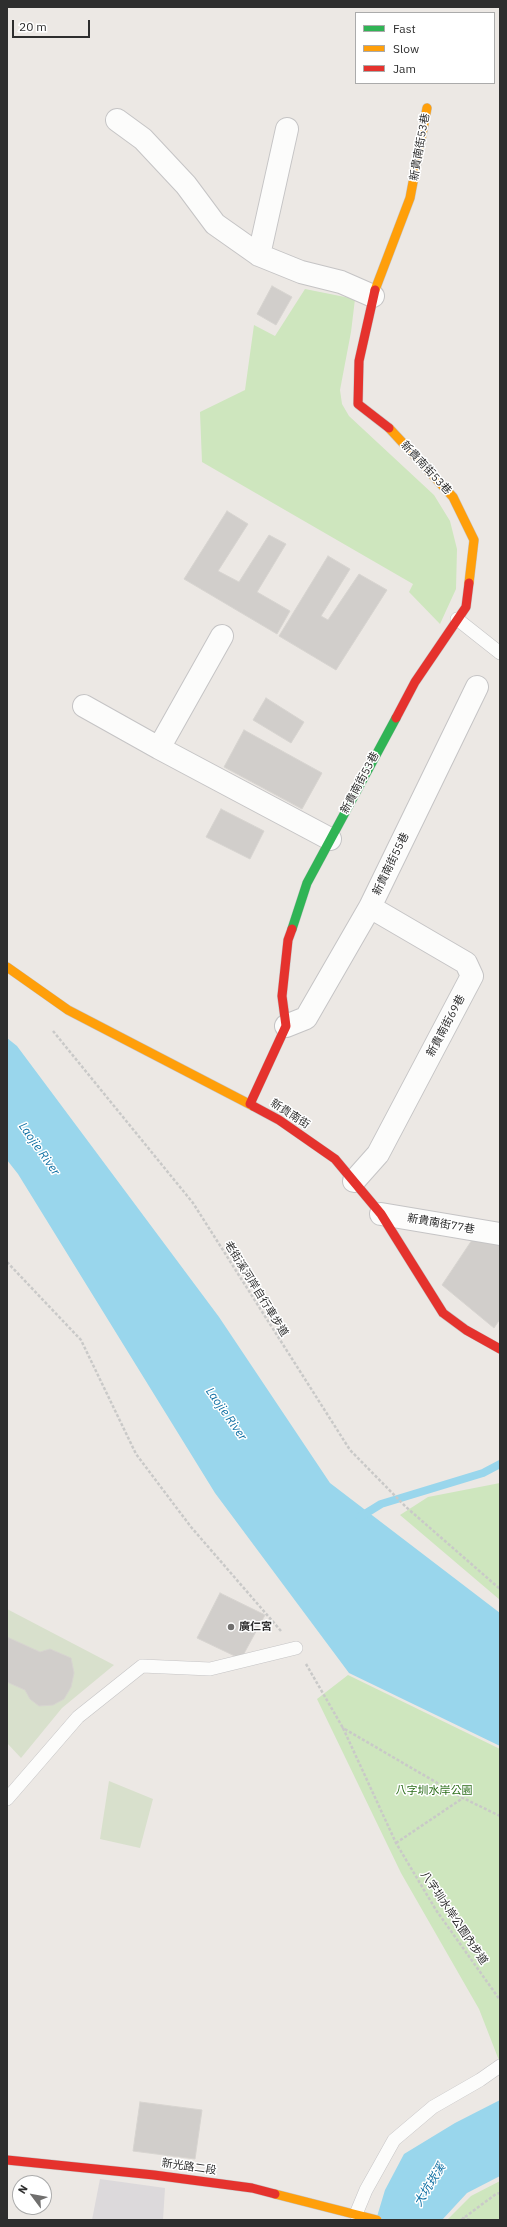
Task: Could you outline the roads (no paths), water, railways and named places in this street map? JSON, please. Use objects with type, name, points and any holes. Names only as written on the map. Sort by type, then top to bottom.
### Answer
[{"type":"street","name":"新貴南街53巷","points":[[286,1026],[282,996],[288,940],[307,883],[415,682],[466,607],[474,540],[453,497],[386,426],[358,404],[359,361],[373,296],[410,198],[427,108]]},
{"type":"street","points":[[117,120],[143,140],[186,185],[215,224],[259,255],[301,272],[340,282],[373,296]]},
{"type":"street","points":[[259,255],[287,129]]},
{"type":"street","points":[[159,748],[222,636]]},
{"type":"street","name":"新貴南街55巷","points":[[286,1026],[306,1018],[370,907],[477,687]]},
{"type":"street","points":[[84,706],[159,748],[330,839]]},
{"type":"street","name":"新貴南街69巷","points":[[354,1181],[378,1154],[472,976],[466,963],[370,907]]},
{"type":"street","name":"新貴南街","points":[[7,968],[68,1010],[279,1120],[335,1159],[381,1214],[443,1313],[466,1330],[500,1349]]},
{"type":"street","points":[[250,1104],[286,1026]]},
{"type":"street","name":"新貴南街77巷","points":[[381,1214],[500,1234]]},
{"type":"street","name":"新光路二段","points":[[7,2160],[154,2175],[252,2188],[377,2220]]},
{"type":"lane","points":[[457,619],[500,653]]},
{"type":"lane","points":[[7,1799],[78,1718],[142,1666],[210,1669],[296,1648]]},
{"type":"lane","points":[[360,2215],[366,2190],[394,2140],[433,2107],[480,2080],[500,2066]]},
{"type":"water","name":"Laojie River","points":[[7,1038],[17,1046],[219,1317],[330,1483],[500,1613],[500,1746],[349,1673],[215,1493],[18,1174],[7,1160]]},
{"type":"water","name":"大坑崁溪","points":[[500,2100],[500,2176],[467,2193],[442,2220],[376,2220],[385,2190],[404,2154],[455,2123]]},
{"type":"waterway","points":[[360,1517],[381,1504],[483,1473],[500,1464]]},
{"type":"place","name":"廣仁宮","points":[[231,1627]]},
{"type":"park label","name":"八字圳水岸公園","points":[[434,1791]]}]
